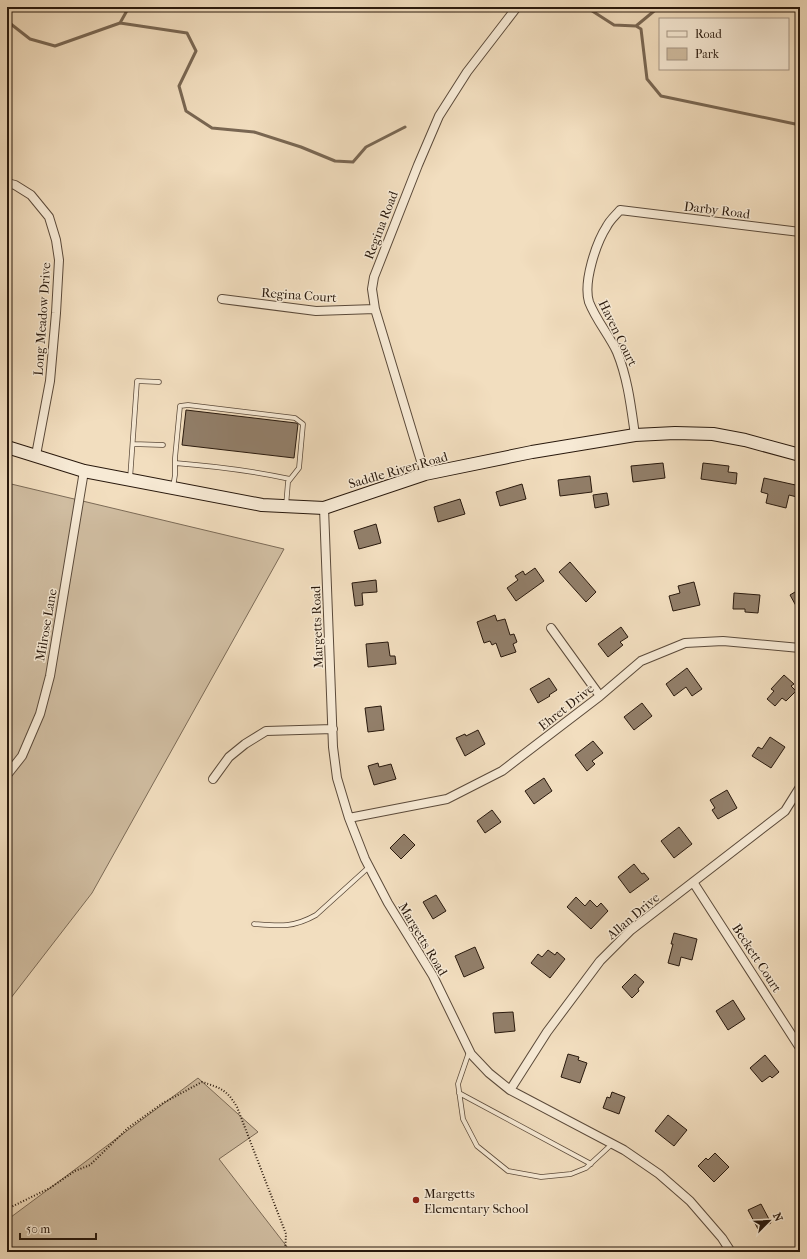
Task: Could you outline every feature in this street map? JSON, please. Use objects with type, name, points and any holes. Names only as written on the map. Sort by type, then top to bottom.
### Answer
[{"type":"main road","name":"Saddle River Road","points":[[7,447],[84,471],[130,480],[262,505],[324,508],[425,474],[532,452],[635,435],[675,433],[713,434],[745,440],[800,455]]},
{"type":"street","name":"Regina Road","points":[[425,474],[375,309],[372,289],[374,277],[439,116],[467,72],[517,7]]},
{"type":"street","name":"Long Meadow Drive","points":[[7,183],[15,185],[31,195],[49,217],[56,240],[59,260],[57,306],[50,381],[36,455]]},
{"type":"street","name":"Haven Court","points":[[630,211],[620,210],[607,226],[594,252],[588,276],[589,300],[599,323],[616,351],[626,377],[635,435]]},
{"type":"street","name":"Darby Road","points":[[630,211],[800,232]]},
{"type":"street","name":"Regina Court","points":[[222,299],[316,311],[375,309]]},
{"type":"street","name":"Milrose Lane","points":[[7,775],[22,756],[40,714],[50,676],[84,471]]},
{"type":"street","name":"Margetts Road","points":[[324,508],[333,747],[336,778],[349,818],[369,866],[388,903],[433,976],[470,1054],[489,1073],[510,1090],[624,1150],[659,1174],[690,1201],[722,1238],[730,1252]]},
{"type":"street","points":[[551,628],[600,696]]},
{"type":"street","name":"Ehret Drive","points":[[349,818],[447,799],[502,771],[600,696],[642,661],[685,643],[723,641],[800,648]]},
{"type":"street","points":[[213,779],[228,757],[266,731],[333,729]]},
{"type":"street","name":"Allan Drive","points":[[510,1090],[548,1032],[600,961],[631,930],[785,810],[800,787]]},
{"type":"street","name":"Beckett Court","points":[[693,882],[800,1048]]},
{"type":"lane","points":[[130,480],[137,381],[159,382]]},
{"type":"lane","points":[[172,488],[175,475],[180,406],[188,405],[295,418],[303,424],[303,436],[299,468],[288,482],[286,506]]},
{"type":"lane","points":[[133,444],[163,445]]},
{"type":"lane","points":[[175,463],[209,466],[290,479]]},
{"type":"lane","points":[[254,924],[277,926],[297,924],[316,915],[369,866]]},
{"type":"lane","points":[[469,1051],[458,1084],[463,1119],[477,1146],[508,1172],[541,1177],[571,1174],[586,1168],[612,1144]]},
{"type":"lane","points":[[460,1093],[591,1164]]},
{"type":"path","points":[[7,1209],[50,1188],[75,1171],[90,1165],[128,1128],[164,1103],[202,1082],[217,1086],[230,1095],[237,1107],[286,1234],[285,1252]]},
{"type":"green space","points":[[7,483],[284,549],[92,893],[7,1003]]},
{"type":"green space","points":[[198,1078],[258,1132],[219,1159],[291,1252],[7,1252],[7,1220]]},
{"type":"building","points":[[186,410],[296,423],[298,424],[294,458],[182,445]]},
{"type":"building","points":[[663,463],[665,478],[633,482],[631,466]]},
{"type":"building","points":[[703,463],[729,466],[728,472],[737,473],[736,484],[701,479]]},
{"type":"building","points":[[590,476],[592,492],[560,496],[558,480]]},
{"type":"building","points":[[764,478],[800,486],[797,497],[789,495],[786,508],[766,503],[768,494],[761,492]]},
{"type":"building","points":[[522,484],[526,499],[500,506],[496,492]]},
{"type":"building","points":[[607,493],[609,505],[595,508],[593,495]]},
{"type":"building","points":[[460,499],[465,514],[438,522],[434,507]]},
{"type":"building","points":[[376,524],[381,543],[359,549],[354,531]]},
{"type":"building","points":[[570,562],[596,592],[586,602],[559,572]]},
{"type":"building","points":[[535,568],[544,581],[516,601],[507,588],[518,580],[515,576],[523,571],[525,575]]},
{"type":"building","points":[[376,580],[377,592],[362,593],[363,605],[355,606],[352,583]]},
{"type":"building","points":[[694,582],[700,605],[673,611],[669,596],[680,593],[678,586]]},
{"type":"building","points":[[800,589],[800,613],[790,595]]},
{"type":"building","points":[[734,593],[760,595],[758,613],[745,612],[745,609],[733,609]]},
{"type":"building","points":[[495,615],[497,621],[505,619],[510,635],[514,634],[517,642],[513,644],[516,652],[501,657],[496,643],[492,645],[490,641],[484,643],[477,622]]},
{"type":"building","points":[[621,627],[628,637],[620,642],[623,645],[608,657],[598,644]]},
{"type":"building","points":[[388,642],[390,656],[395,656],[396,664],[368,667],[366,644]]},
{"type":"building","points":[[687,668],[702,689],[692,696],[686,687],[674,696],[666,684]]},
{"type":"building","points":[[784,675],[794,684],[791,686],[796,691],[786,701],[782,698],[775,706],[767,699],[774,691],[771,689]]},
{"type":"building","points":[[549,678],[557,690],[538,703],[530,689]]},
{"type":"building","points":[[642,703],[652,716],[634,730],[624,717]]},
{"type":"building","points":[[381,706],[384,730],[368,732],[365,708]]},
{"type":"building","points":[[478,730],[485,744],[465,756],[456,738],[465,734],[466,736]]},
{"type":"building","points":[[770,737],[785,747],[771,768],[752,756],[758,747],[762,749]]},
{"type":"building","points":[[593,741],[603,753],[592,761],[595,764],[587,771],[575,755]]},
{"type":"building","points":[[378,763],[379,767],[391,764],[396,779],[374,785],[368,766]]},
{"type":"building","points":[[544,778],[552,791],[534,804],[525,791]]},
{"type":"building","points":[[727,790],[737,808],[718,819],[712,810],[715,808],[710,800]]},
{"type":"building","points":[[492,810],[501,822],[485,833],[477,821]]},
{"type":"building","points":[[679,827],[692,844],[674,858],[661,841]]},
{"type":"building","points":[[404,834],[415,845],[401,859],[390,848]]},
{"type":"building","points":[[634,864],[642,874],[644,873],[649,879],[630,893],[618,877]]},
{"type":"building","points":[[436,895],[446,911],[433,919],[423,902]]},
{"type":"building","points":[[576,897],[585,906],[590,900],[597,907],[601,903],[608,911],[591,929],[567,907]]},
{"type":"building","points":[[674,933],[697,939],[692,960],[681,957],[679,966],[668,963]]},
{"type":"building","points":[[475,947],[484,968],[464,977],[455,956]]},
{"type":"building","points":[[548,950],[555,955],[557,952],[565,959],[550,978],[531,963],[538,954],[542,957]]},
{"type":"building","points":[[635,974],[644,982],[638,989],[639,991],[632,998],[622,987]]},
{"type":"building","points":[[733,1000],[745,1019],[728,1030],[716,1011]]},
{"type":"building","points":[[513,1012],[515,1031],[495,1033],[493,1013]]},
{"type":"building","points":[[568,1054],[579,1057],[578,1060],[587,1063],[580,1083],[561,1077]]},
{"type":"building","points":[[765,1055],[779,1072],[772,1078],[770,1076],[762,1082],[750,1068]]},
{"type":"building","points":[[612,1092],[625,1097],[619,1114],[603,1108],[607,1097],[610,1098]]},
{"type":"building","points":[[668,1115],[687,1130],[674,1146],[655,1131]]},
{"type":"building","points":[[715,1153],[729,1167],[714,1182],[698,1166],[706,1158],[708,1160]]},
{"type":"building","points":[[761,1204],[771,1223],[758,1229],[748,1210]]},
{"type":"waterway","points":[[7,21],[30,39],[55,46],[120,23],[129,7]]},
{"type":"waterway","points":[[586,7],[614,25],[636,26],[659,7]]},
{"type":"waterway","points":[[120,23],[187,33],[196,51],[179,86],[186,111],[212,128],[254,132],[301,147],[335,161],[353,162],[366,147],[405,127]]},
{"type":"waterway","points":[[636,26],[641,29],[647,79],[661,96],[800,125]]},
{"type":"place","name":"Margetts Elementary School","points":[[416,1200]]}]
